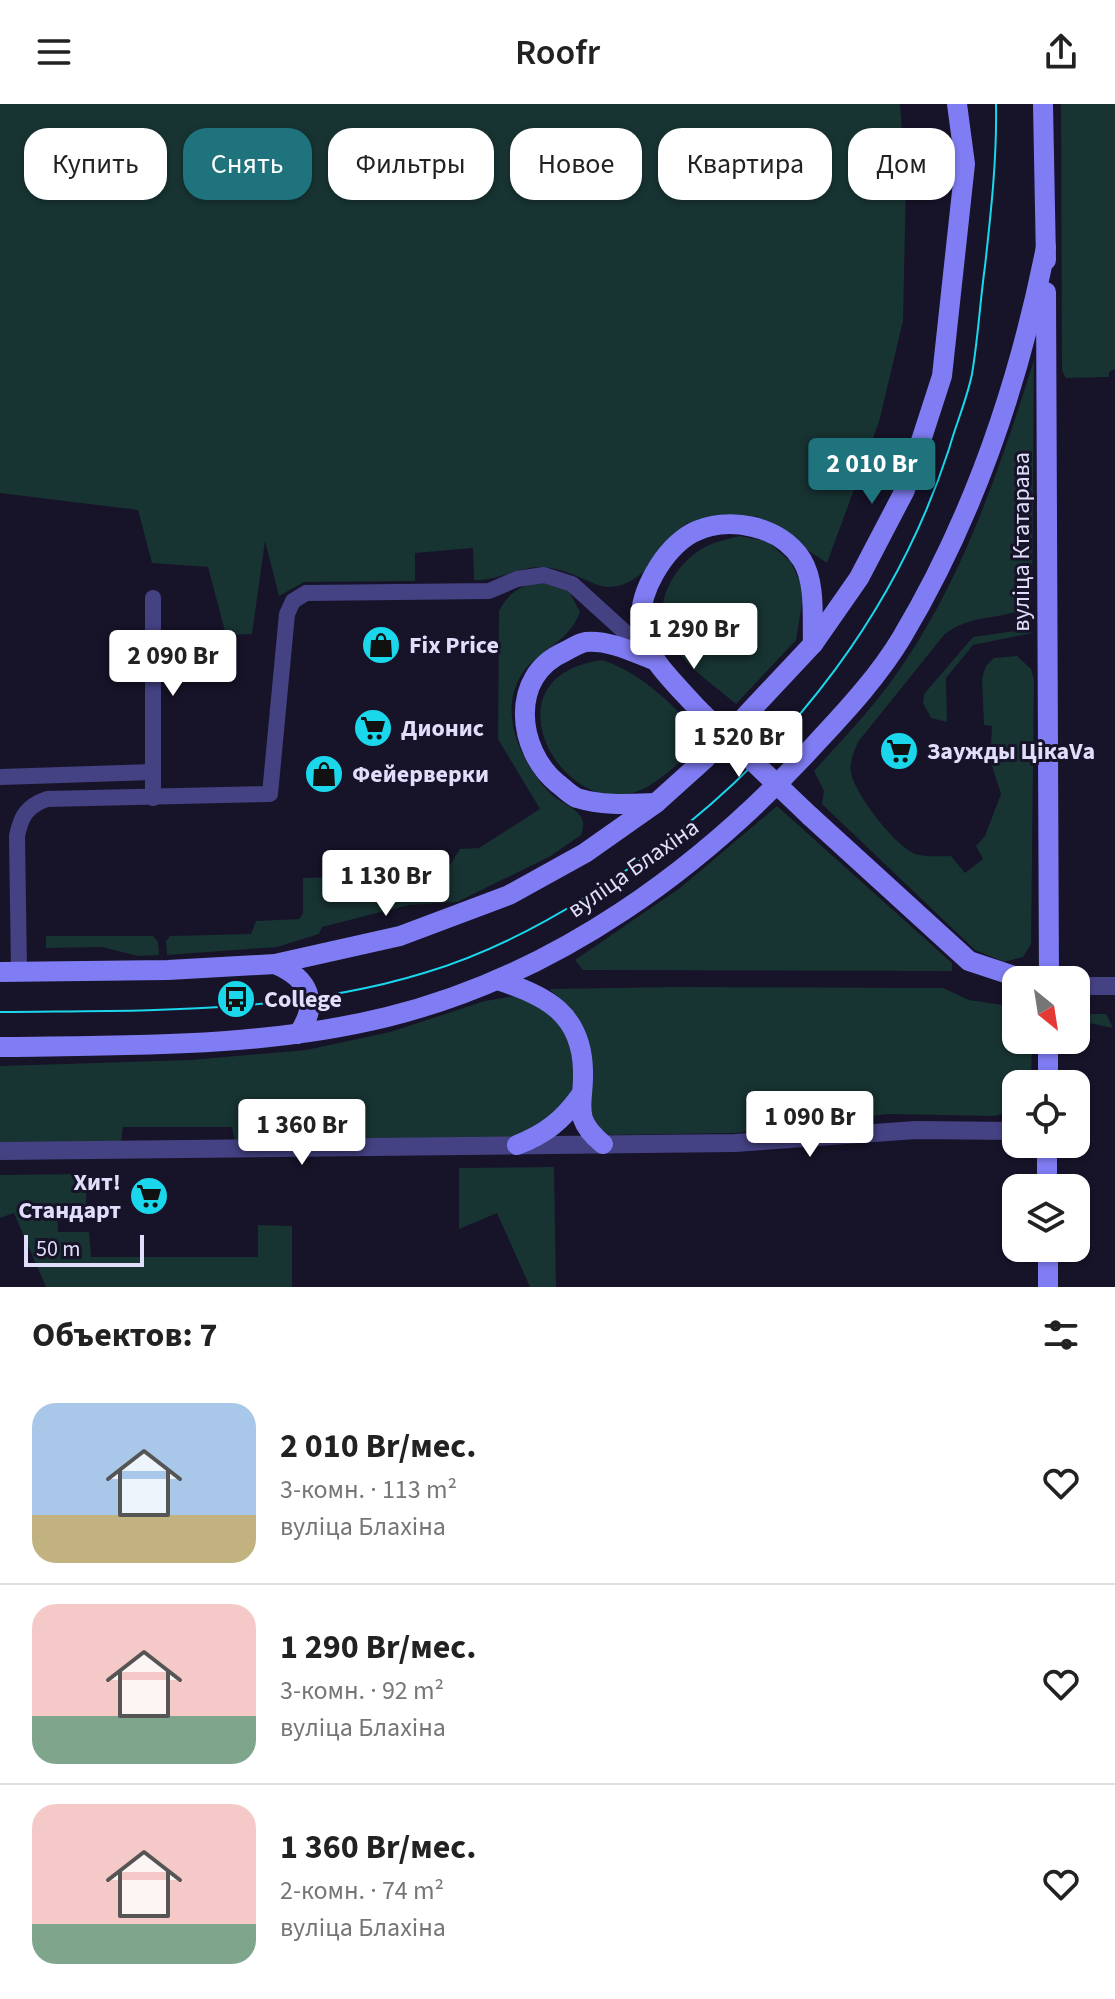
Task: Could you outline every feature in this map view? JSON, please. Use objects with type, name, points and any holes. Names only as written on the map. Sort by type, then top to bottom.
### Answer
[{"type":"main road","name":"вуліца Блахіна","points":[[9,971],[168,970],[275,964],[376,943],[462,915],[585,853],[656,803],[706,758],[813,644],[859,578],[905,490],[942,376],[965,164],[957,104]]},
{"type":"main road","name":"вуліца Ктатарава","points":[[1043,104],[1049,966]]},
{"type":"main road","name":"вуліца Блахіна","points":[[0,1047],[169,1044],[298,1034],[388,1016],[497,980],[584,936],[665,883],[782,781],[846,711],[900,641],[951,547],[1001,419],[1032,321],[1046,247]]},
{"type":"main road","points":[[813,644],[810,580],[802,560],[786,541],[751,525],[723,525],[691,534],[652,573],[641,601],[641,628],[656,661],[699,710],[969,961],[1002,972]]},
{"type":"main road","points":[[656,661],[619,646],[585,642],[553,657],[530,683],[524,712],[527,740],[544,772],[574,797],[614,805],[656,803]]},
{"type":"main road","points":[[275,964],[295,973],[308,990],[310,1010],[298,1034]]},
{"type":"main road","points":[[497,980],[527,989],[568,1017],[580,1046],[583,1073],[580,1096],[585,1123],[589,1132],[603,1144]]},
{"type":"main road","points":[[517,1145],[539,1136],[562,1121],[580,1096]]},
{"type":"main road","points":[[1048,1262],[1048,1287]]},
{"type":"street","points":[[9,971],[17,836],[21,818],[32,804],[47,799],[270,794],[287,614],[293,601],[306,593],[489,591],[517,579],[544,575],[572,584],[656,661]]},
{"type":"street","points":[[153,598],[153,798]]},
{"type":"street","points":[[0,777],[153,772]]},
{"type":"street","points":[[1090,986],[1115,986]]},
{"type":"street","points":[[0,1151],[735,1143],[916,1130],[1002,1131]]},
{"type":"green space","points":[[0,104],[900,104],[902,128],[848,128],[848,200],[906,200],[903,321],[879,422],[827,563],[756,516],[687,523],[647,569],[623,585],[609,587],[595,584],[548,567],[474,580],[473,548],[415,553],[415,581],[304,582],[279,596],[265,541],[252,634],[226,635],[208,567],[152,563],[138,510],[0,493]]},
{"type":"green space","points":[[1061,104],[1115,104],[1115,369],[1109,372],[1109,377],[1066,378],[1062,371]]},
{"type":"green space","points":[[1034,360],[1032,602],[1014,612],[967,622],[944,635],[858,742],[851,765],[860,794],[889,833],[919,855],[951,856],[965,873],[983,859],[976,846],[985,836],[1001,794],[985,744],[991,744],[992,726],[984,725],[982,678],[986,666],[994,658],[1017,656],[1031,669],[1034,680],[1031,944],[1023,957],[1004,962],[975,950],[822,804],[824,791],[814,771],[890,683],[937,608],[975,528]]},
{"type":"green space","points":[[739,536],[767,541],[791,562],[804,591],[796,640],[736,704],[681,657],[668,638],[662,611],[669,584],[686,561],[709,545]]},
{"type":"green space","points":[[545,582],[569,591],[580,612],[565,635],[535,659],[518,681],[513,696],[512,721],[525,759],[540,782],[581,817],[581,835],[549,857],[457,902],[409,905],[322,927],[319,934],[277,947],[167,955],[166,941],[170,936],[251,934],[256,921],[299,919],[303,913],[303,878],[444,874],[460,849],[479,848],[540,809],[498,739],[499,611],[518,590]]},
{"type":"green space","points":[[1029,629],[1032,633],[973,645],[946,678],[947,722],[931,718],[923,703],[924,694],[973,637]]},
{"type":"green space","points":[[603,660],[646,684],[706,738],[663,777],[633,793],[606,795],[580,784],[559,765],[545,741],[540,715],[547,690],[567,671]]},
{"type":"green space","points":[[777,806],[952,963],[952,971],[583,970],[575,960],[680,888]]},
{"type":"green space","points":[[46,936],[153,936],[158,942],[159,955],[138,956],[102,947],[46,948]]},
{"type":"green space","points":[[943,988],[969,1000],[1002,1005],[1002,1054],[1032,1054],[1031,1070],[1002,1070],[1002,1114],[995,1116],[888,1114],[735,1133],[610,1135],[599,1127],[593,1115],[587,1039],[583,1026],[549,989]]},
{"type":"green space","points":[[515,996],[554,1013],[575,1051],[572,1092],[555,1118],[511,1138],[235,1142],[232,1127],[123,1127],[121,1142],[0,1145],[0,1066],[191,1060],[306,1050],[390,1032],[485,1001]]},
{"type":"green space","points":[[1090,1014],[1106,1014],[1113,1028],[1090,1023]]},
{"type":"green space","points":[[554,1167],[556,1287],[530,1287],[497,1213],[459,1229],[459,1168]]},
{"type":"green space","points":[[79,1174],[86,1192],[86,1208],[57,1208],[58,1232],[89,1232],[91,1257],[258,1257],[258,1225],[292,1226],[292,1287],[46,1287],[14,1213],[0,1218],[0,1175]]},
{"type":"tram line","points":[[0,1012],[214,1008],[320,997],[424,973],[488,950],[578,902],[635,864],[710,805],[798,717],[836,669],[901,564],[927,508],[972,374],[991,206],[996,104]]},
{"type":"place","name":"Fix Price","points":[[381,645]]},
{"type":"place","name":"Дионис","points":[[373,728]]},
{"type":"place","name":"Заужды ЦікаVа","points":[[899,751]]},
{"type":"place","name":"Фейерверки","points":[[324,774]]},
{"type":"place","name":"College","points":[[236,999]]},
{"type":"place","name":"Хит! Стандарт","points":[[149,1196]]}]
